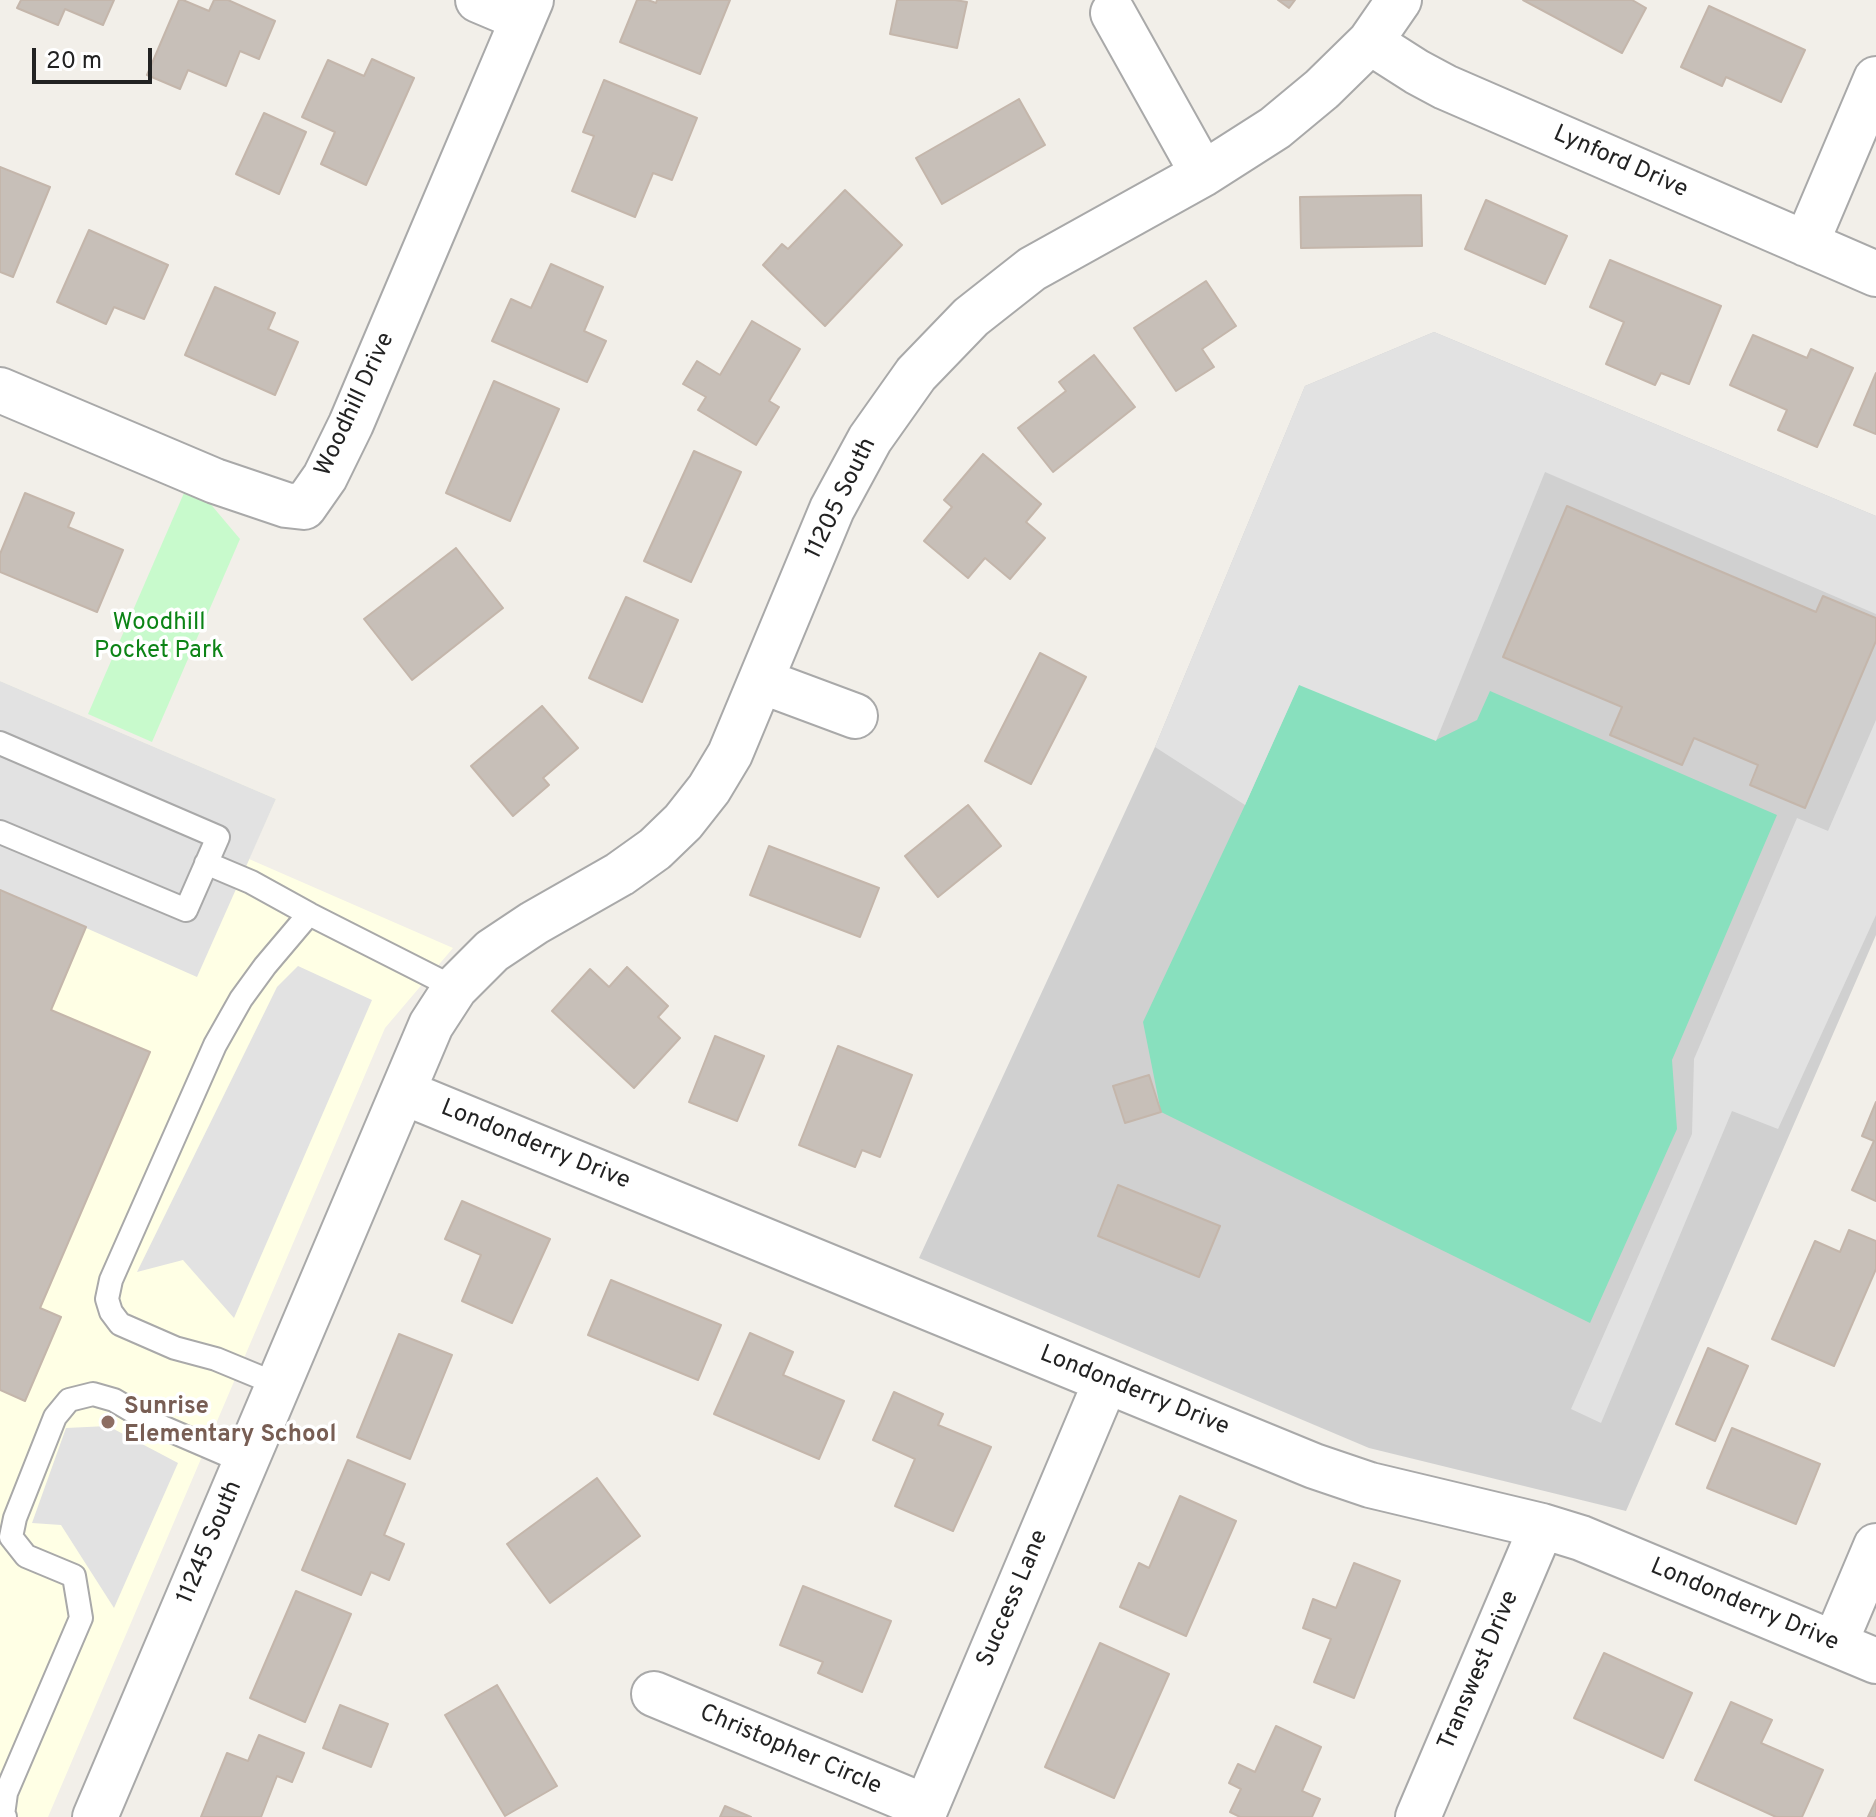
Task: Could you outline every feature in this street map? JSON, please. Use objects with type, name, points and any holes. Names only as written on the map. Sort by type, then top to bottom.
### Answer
[{"type":"street","points":[[478,0],[527,10]]},
{"type":"street","name":"11205 South","points":[[403,1092],[431,1025],[455,988],[492,951],[620,874],[655,849],[683,822],[709,789],[730,754],[832,509],[870,439],[916,374],[971,317],[1032,269],[1203,174],[1275,128],[1322,89],[1370,42],[1399,0]]},
{"type":"street","name":"Woodhill Drive","points":[[0,390],[215,481],[286,505],[304,507],[325,477],[351,424],[527,10]]},
{"type":"street","points":[[1113,13],[1203,174]]},
{"type":"street","name":"Lynford Drive","points":[[1370,42],[1445,87],[1876,274]]},
{"type":"street","points":[[1806,244],[1876,79]]},
{"type":"street","points":[[761,681],[855,716]]},
{"type":"street","name":"11245 South","points":[[95,1817],[403,1092]]},
{"type":"street","name":"Londonderry Drive","points":[[403,1092],[1314,1466],[1370,1485],[1581,1538],[1876,1661]]},
{"type":"street","name":"Success Lane","points":[[924,1812],[1106,1381]]},
{"type":"street","name":"Transwest Drive","points":[[1418,1817],[1542,1526]]},
{"type":"street","points":[[1835,1643],[1876,1546]]},
{"type":"street","name":"Christopher Circle","points":[[654,1694],[924,1812]]},
{"type":"lane","points":[[0,743],[218,837],[186,910],[0,832]]},
{"type":"lane","points":[[206,863],[251,882],[455,988]]},
{"type":"lane","points":[[279,1385],[216,1359],[175,1348],[120,1324],[111,1312],[107,1299],[111,1280],[215,1045],[241,999],[309,914]]},
{"type":"lane","points":[[5,1817],[6,1793],[81,1618],[74,1576],[26,1556],[11,1537],[15,1518],[55,1417],[69,1400],[93,1394],[114,1400],[153,1423],[246,1463]]},
{"type":"shaded area","points":[[1434,332],[1876,516],[1876,935],[1626,1511],[1369,1448],[919,1258],[1155,747],[1305,386]]},
{"type":"shaded area","points":[[1434,332],[1876,516],[1876,614],[1545,472],[1436,741],[1299,685],[1245,805],[1155,747],[1305,386]]},
{"type":"shaded area","name":"Sunrise Elementary School","points":[[0,681],[276,799],[249,859],[453,948],[385,1028],[48,1817],[0,1817]]},
{"type":"shaded area","points":[[0,681],[276,799],[197,977],[0,890]]},
{"type":"shaded area","points":[[1876,720],[1876,915],[1778,1129],[1732,1111],[1601,1423],[1571,1409],[1692,1134],[1694,1059],[1797,818],[1828,831]]},
{"type":"shaded area","points":[[298,966],[372,1000],[234,1318],[183,1260],[137,1272],[277,987]]},
{"type":"shaded area","points":[[108,1426],[178,1463],[114,1608],[61,1525],[32,1523],[66,1428]]},
{"type":"green space","name":"Woodhill Pocket Park","points":[[184,493],[208,501],[240,539],[152,742],[88,714]]},
{"type":"green space","points":[[1299,684],[1436,740],[1477,720],[1490,691],[1777,815],[1672,1060],[1677,1129],[1590,1323],[1161,1112],[1143,1022]]},
{"type":"building","points":[[21,0],[114,0],[103,25],[65,9],[58,25],[17,8]]},
{"type":"building","points":[[179,0],[209,11],[214,0],[228,0],[275,21],[259,59],[240,51],[226,86],[188,70],[180,89],[147,75]]},
{"type":"building","points":[[637,0],[656,3],[657,0],[730,0],[700,74],[620,42]]},
{"type":"building","points":[[897,0],[967,2],[957,48],[890,34]]},
{"type":"building","points":[[1278,0],[1295,0],[1289,8]]},
{"type":"building","points":[[1523,0],[1632,0],[1646,8],[1622,53]]},
{"type":"building","points":[[1709,6],[1805,50],[1781,102],[1726,77],[1722,86],[1681,67]]},
{"type":"building","points":[[372,59],[414,78],[366,185],[321,164],[335,132],[302,117],[328,60],[364,76]]},
{"type":"building","points":[[604,80],[697,118],[672,180],[653,173],[635,217],[572,191],[594,136],[583,132]]},
{"type":"building","points":[[1019,99],[1045,145],[942,204],[916,158]]},
{"type":"building","points":[[264,113],[306,132],[279,194],[236,174]]},
{"type":"building","points":[[0,167],[50,187],[13,277],[0,272]]},
{"type":"building","points":[[845,190],[902,245],[825,326],[763,265],[782,244],[788,249]]},
{"type":"building","points":[[1421,195],[1422,246],[1301,248],[1300,197]]},
{"type":"building","points":[[1486,200],[1567,236],[1545,284],[1465,249]]},
{"type":"building","points":[[89,230],[168,265],[144,319],[114,307],[106,324],[57,302]]},
{"type":"building","points":[[1610,260],[1721,306],[1689,384],[1661,373],[1655,385],[1606,364],[1624,322],[1590,307]]},
{"type":"building","points":[[551,264],[603,287],[584,331],[606,341],[587,382],[492,341],[511,299],[531,308]]},
{"type":"building","points":[[1206,281],[1236,326],[1202,349],[1214,367],[1176,391],[1134,328]]},
{"type":"building","points":[[215,287],[275,313],[268,329],[298,342],[275,395],[185,355]]},
{"type":"building","points":[[752,321],[800,349],[769,401],[779,407],[756,445],[698,410],[706,397],[683,384],[697,361],[720,375]]},
{"type":"building","points":[[1753,335],[1807,358],[1811,349],[1853,368],[1817,447],[1778,430],[1787,410],[1730,385]]},
{"type":"building","points":[[1094,355],[1135,407],[1053,472],[1018,428],[1066,391],[1059,382]]},
{"type":"building","points":[[1876,373],[1876,434],[1854,425]]},
{"type":"building","points":[[494,381],[559,409],[510,521],[446,493]]},
{"type":"building","points":[[694,451],[741,472],[691,582],[644,561]]},
{"type":"building","points":[[983,454],[1041,504],[1026,522],[1045,538],[1010,579],[985,558],[968,578],[924,541],[952,507],[944,500]]},
{"type":"building","points":[[25,493],[74,513],[68,527],[123,550],[97,612],[0,572],[0,554]]},
{"type":"building","points":[[1567,506],[1816,612],[1823,596],[1876,618],[1876,641],[1805,808],[1750,785],[1758,765],[1694,738],[1682,765],[1610,735],[1622,707],[1503,657]]},
{"type":"building","points":[[456,548],[503,608],[412,680],[364,619]]},
{"type":"building","points":[[626,597],[678,620],[642,702],[589,678]]},
{"type":"building","points":[[1040,653],[1086,677],[1031,784],[985,761]]},
{"type":"building","points":[[542,706],[578,748],[543,778],[549,785],[513,816],[471,766]]},
{"type":"building","points":[[968,805],[1001,846],[938,897],[905,856]]},
{"type":"building","points":[[769,846],[879,888],[860,937],[750,895]]},
{"type":"building","points":[[0,890],[86,927],[51,1010],[150,1052],[40,1308],[61,1317],[25,1401],[0,1390]]},
{"type":"building","points":[[627,967],[668,1006],[658,1017],[680,1038],[634,1088],[552,1011],[590,969],[609,987]]},
{"type":"building","points":[[715,1036],[764,1056],[737,1121],[689,1102]]},
{"type":"building","points":[[838,1046],[912,1075],[880,1157],[862,1150],[855,1167],[799,1145]]},
{"type":"building","points":[[1149,1075],[1161,1112],[1125,1123],[1113,1086]]},
{"type":"building","points":[[1876,1102],[1876,1201],[1852,1190],[1874,1141],[1862,1136]]},
{"type":"building","points":[[1118,1185],[1220,1226],[1199,1277],[1098,1236]]},
{"type":"building","points":[[462,1201],[550,1239],[512,1323],[462,1301],[481,1255],[445,1239]]},
{"type":"building","points":[[1849,1230],[1876,1241],[1876,1269],[1834,1366],[1772,1339],[1815,1241],[1840,1252]]},
{"type":"building","points":[[611,1280],[721,1325],[698,1380],[588,1335]]},
{"type":"building","points":[[750,1333],[793,1352],[783,1375],[844,1401],[819,1459],[714,1414]]},
{"type":"building","points":[[399,1334],[452,1355],[410,1459],[357,1437]]},
{"type":"building","points":[[1708,1348],[1748,1366],[1715,1441],[1676,1424]]},
{"type":"building","points":[[894,1392],[943,1414],[938,1425],[991,1447],[953,1531],[895,1506],[915,1459],[873,1440]]},
{"type":"building","points":[[1732,1428],[1820,1464],[1796,1524],[1707,1488]]},
{"type":"building","points":[[348,1460],[405,1484],[384,1535],[404,1544],[389,1580],[371,1572],[361,1595],[302,1570]]},
{"type":"building","points":[[597,1478],[640,1536],[550,1603],[507,1544]]},
{"type":"building","points":[[1180,1496],[1236,1521],[1186,1636],[1120,1607],[1139,1563],[1149,1568]]},
{"type":"building","points":[[1354,1563],[1400,1581],[1354,1698],[1314,1682],[1331,1639],[1303,1628],[1313,1599],[1336,1608]]},
{"type":"building","points":[[803,1586],[891,1621],[862,1692],[818,1673],[823,1662],[780,1645]]},
{"type":"building","points":[[296,1591],[351,1614],[305,1722],[250,1698]]},
{"type":"building","points":[[1100,1643],[1169,1674],[1114,1798],[1045,1767]]},
{"type":"building","points":[[1604,1653],[1692,1693],[1663,1758],[1574,1718]]},
{"type":"building","points":[[497,1685],[557,1786],[505,1816],[445,1715]]},
{"type":"building","points":[[1731,1702],[1772,1720],[1761,1743],[1823,1770],[1802,1817],[1776,1817],[1695,1780]]},
{"type":"building","points":[[340,1705],[388,1724],[371,1767],[323,1748]]},
{"type":"building","points":[[1276,1726],[1321,1747],[1302,1791],[1320,1799],[1312,1817],[1240,1817],[1230,1812],[1241,1789],[1229,1783],[1238,1764],[1255,1772]]},
{"type":"building","points":[[259,1735],[304,1753],[292,1782],[277,1776],[261,1817],[201,1817],[227,1753],[248,1761]]},
{"type":"building","points":[[1876,1800],[1876,1817],[1868,1817]]},
{"type":"building","points":[[725,1806],[751,1817],[720,1817]]},
{"type":"place","name":"Sunrise Elementary School","points":[[108,1422]]}]
